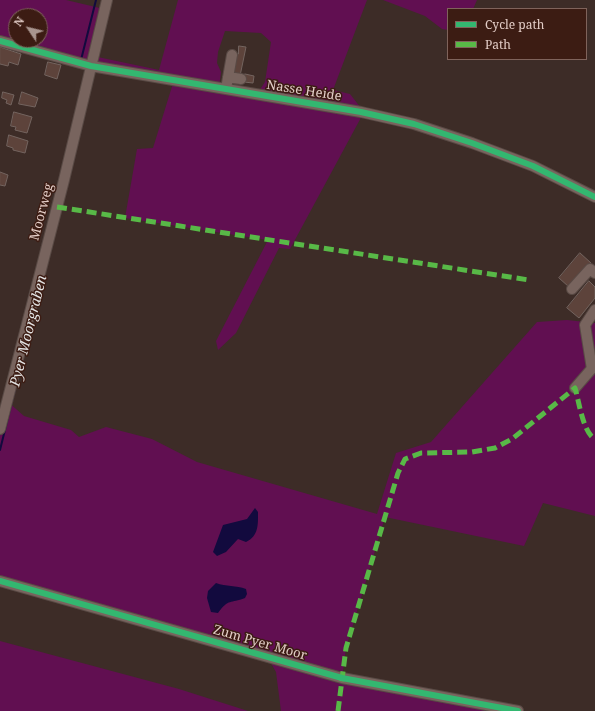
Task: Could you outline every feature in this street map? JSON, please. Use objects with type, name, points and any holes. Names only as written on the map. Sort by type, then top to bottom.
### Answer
[{"type":"street","name":"Moorweg","points":[[0,429],[64,180],[107,0]]},
{"type":"street","name":"Nasse Heide","points":[[0,41],[91,66],[361,112],[414,124],[472,142],[533,166],[595,197]]},
{"type":"street","points":[[226,89],[232,55]]},
{"type":"street","points":[[228,77],[241,79]]},
{"type":"street","points":[[572,289],[590,269],[595,273]]},
{"type":"street","points":[[575,388],[594,367],[586,338],[585,325],[595,310]]},
{"type":"street","name":"Zum Pyer Moor","points":[[0,581],[342,678],[518,711]]},
{"type":"shaded area","points":[[0,0],[66,0],[104,9],[93,56],[159,70],[178,0],[367,0],[333,90],[350,94],[364,112],[290,249],[279,248],[236,333],[218,350],[216,341],[268,240],[125,218],[137,149],[153,148],[174,80],[31,48],[48,48],[48,8],[8,8],[8,43],[0,41]],"holes":[[[225,31],[261,33],[271,42],[265,82],[257,94],[219,88],[221,72],[217,63],[218,52]]]},
{"type":"shaded area","points":[[383,0],[477,0],[473,8],[447,8],[447,30],[442,29],[425,16]]},
{"type":"shaded area","points":[[567,320],[595,323],[595,516],[543,503],[524,546],[385,517],[346,648],[342,678],[518,711],[281,711],[276,672],[267,656],[0,581],[0,429],[8,402],[24,416],[71,430],[79,437],[106,427],[152,439],[197,462],[377,514],[396,453],[431,442],[537,322]]},
{"type":"shaded area","points":[[255,508],[258,512],[256,533],[246,542],[238,539],[226,552],[217,556],[213,552],[223,525],[247,519]]},
{"type":"shaded area","points":[[216,583],[246,589],[247,594],[245,598],[227,603],[218,613],[211,612],[207,598],[208,591]]},
{"type":"shaded area","points":[[0,641],[179,689],[248,711],[0,711]]},
{"type":"building","points":[[239,46],[246,47],[240,76],[230,74],[235,54],[238,54]]},
{"type":"building","points":[[0,47],[21,54],[18,65],[9,62],[8,66],[0,64]]},
{"type":"building","points":[[48,62],[61,65],[57,79],[45,75]]},
{"type":"building","points":[[245,74],[254,76],[253,83],[244,82]]},
{"type":"building","points":[[3,92],[14,95],[11,105],[6,103],[7,100],[2,98]]},
{"type":"building","points":[[22,92],[38,98],[35,107],[19,104]]},
{"type":"building","points":[[14,112],[32,117],[27,133],[15,130],[16,127],[11,126]]},
{"type":"building","points":[[9,135],[28,141],[25,153],[13,150],[13,148],[7,146]]},
{"type":"building","points":[[0,172],[8,175],[5,186],[0,185]]},
{"type":"building","points":[[580,253],[591,263],[569,287],[559,278]]},
{"type":"building","points":[[589,281],[595,287],[595,298],[579,318],[567,308]]},
{"type":"waterway","points":[[81,60],[96,0]]},
{"type":"waterway","name":"Pyer Moorgraben","points":[[0,450],[18,377]]},
{"type":"marked path","points":[[57,207],[529,280]]},
{"type":"marked path","points":[[338,711],[346,648],[398,473],[405,459],[421,453],[472,452],[495,448],[512,439],[575,388],[584,424],[591,436],[595,439]]},
{"type":"cycle path","points":[[0,41],[91,66],[361,112],[414,124],[472,143],[533,166],[595,197]]},
{"type":"cycle path","points":[[0,581],[342,678],[518,711]]}]
